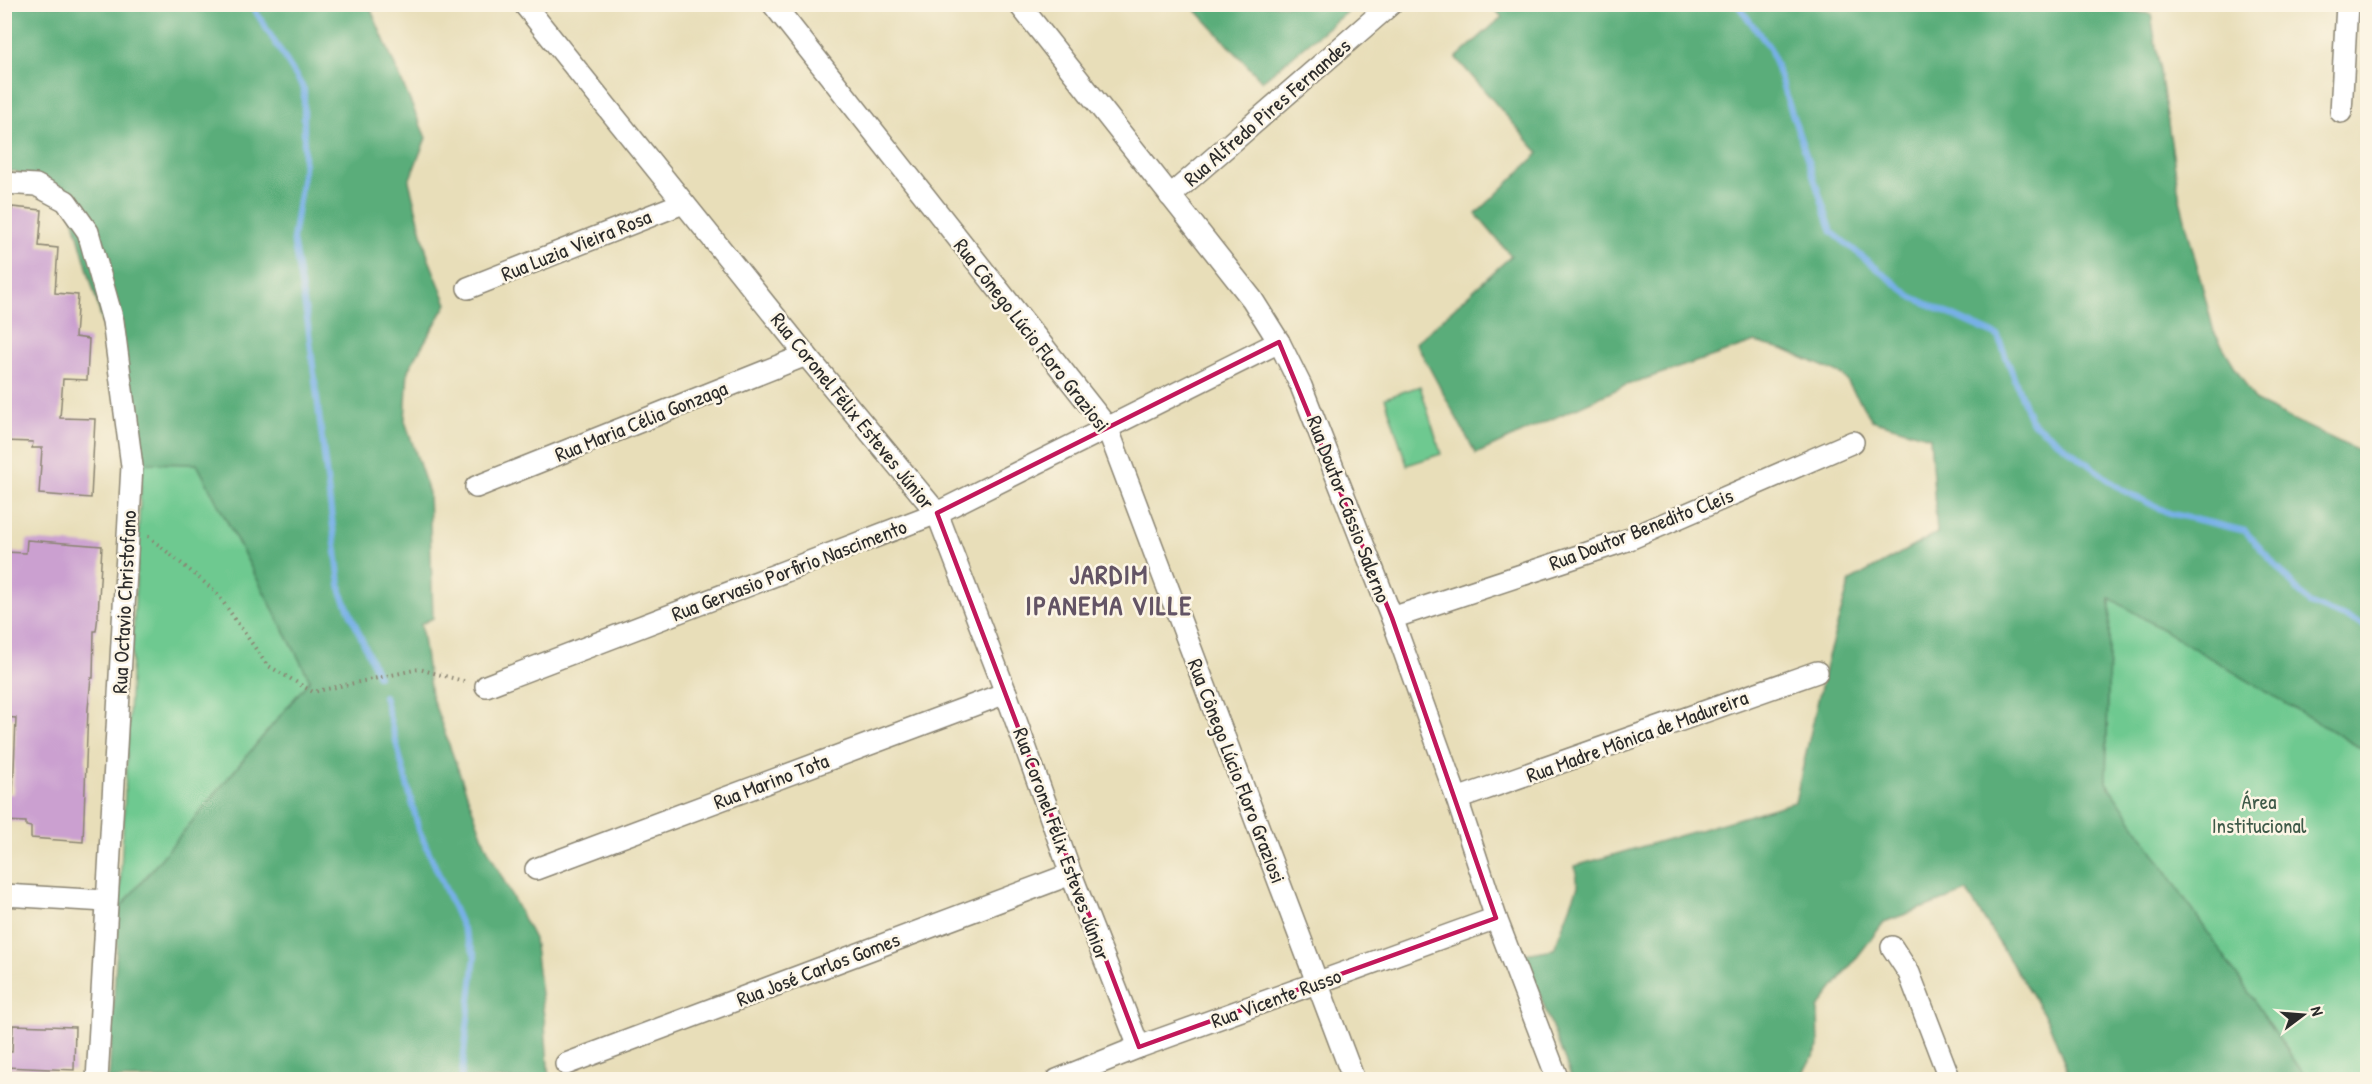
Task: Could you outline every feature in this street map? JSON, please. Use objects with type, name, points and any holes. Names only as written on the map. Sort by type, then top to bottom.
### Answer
[{"type":"street","name":"Rua Coronel Félix Esteves Júnior","points":[[524,4],[806,355],[937,513],[1006,693],[1071,874],[1139,1047]]},
{"type":"street","name":"Rua Cônego Lúcio Floro Graziosi","points":[[773,4],[1107,428],[1354,1080]]},
{"type":"street","name":"Rua Doutor Cássio Salerno","points":[[1019,4],[1252,300],[1279,342],[1301,386],[1392,618],[1457,799],[1496,918],[1558,1080]]},
{"type":"street","name":"Rua Alfredo Pires Fernandes","points":[[1170,196],[1391,4]]},
{"type":"street","points":[[2341,112],[2347,4]]},
{"type":"street","name":"Rua Octavio Christofano","points":[[4,183],[36,185],[66,201],[88,232],[113,321],[132,466],[97,1080]]},
{"type":"street","name":"Rua Luzia Vieira Rosa","points":[[468,288],[683,203]]},
{"type":"street","name":"Rua Gervasio Porfirio Nascimento","points":[[486,686],[937,513],[1279,342]]},
{"type":"street","name":"Rua Maria Célia Gonzaga","points":[[476,487],[806,355]]},
{"type":"street","name":"Rua Doutor Benedito Cleis","points":[[1392,618],[1628,540],[1853,442]]},
{"type":"street","name":"Rua Madre Mônica de Madureira","points":[[1457,799],[1817,672]]},
{"type":"street","name":"Rua Marino Tota","points":[[536,869],[1006,693]]},
{"type":"street","name":"Rua José Carlos Gomes","points":[[566,1064],[1071,874]]},
{"type":"street","points":[[4,895],[106,901]]},
{"type":"street","name":"Rua Vicente Russo","points":[[1057,1080],[1139,1047],[1496,918]]},
{"type":"street","points":[[1892,947],[1909,973],[1950,1080]]},
{"type":"path","points":[[129,521],[216,592],[267,665],[313,693],[419,669],[486,686]]},
{"type":"highlighted area","points":[[1279,342],[1392,618],[1496,918],[1139,1047],[937,513]]},
{"type":"green space","points":[[2083,4],[2151,14],[2180,200],[2214,332],[2256,402],[2367,455],[2367,752],[2110,598],[2106,782],[2307,1079],[2071,1079],[2048,1021],[1967,892],[1884,922],[1818,1008],[1819,1047],[1799,1079],[1572,1079],[1524,954],[1554,949],[1578,886],[1575,866],[1795,802],[1827,660],[1850,581],[1937,533],[1930,437],[1872,420],[1843,375],[1785,350],[1755,342],[1624,386],[1476,454],[1416,343],[1511,256],[1476,214],[1539,153],[1456,58],[1502,17],[1491,5]]},
{"type":"green space","points":[[5,5],[369,5],[426,138],[409,181],[428,257],[447,304],[408,370],[405,421],[429,493],[433,618],[421,624],[431,695],[486,846],[534,939],[549,1079],[109,1079],[119,909],[310,680],[197,464],[142,463],[65,189],[14,171],[5,172]]},
{"type":"green space","points":[[1191,5],[1355,5],[1262,81]]},
{"type":"green space","points":[[1420,386],[1441,454],[1407,465],[1385,398]]},
{"type":"green space","points":[[142,463],[197,464],[310,680],[119,909]]},
{"type":"green space","name":"Área Institucional","points":[[2110,597],[2367,752],[2367,1079],[2307,1079],[2106,783]]},
{"type":"building","points":[[12,207],[42,210],[39,246],[58,248],[55,293],[78,295],[75,337],[89,339],[87,380],[63,379],[60,418],[95,419],[91,498],[39,494],[42,448],[32,448],[33,442],[4,441],[4,209],[12,210]]},
{"type":"building","points":[[27,540],[102,546],[98,616],[96,631],[94,631],[93,678],[91,678],[88,709],[83,842],[31,838],[31,827],[26,826],[26,822],[4,821],[4,793],[13,794],[16,718],[4,717],[4,552],[26,553]]},
{"type":"building","points":[[13,1025],[75,1027],[74,1070],[4,1067],[4,1052],[12,1052]]},
{"type":"waterway","points":[[251,4],[304,89],[304,168],[293,239],[308,325],[341,592],[378,676]]},
{"type":"waterway","points":[[1737,4],[1770,48],[1832,232],[1912,297],[1998,336],[2031,421],[2122,490],[2169,513],[2245,531],[2309,603],[2362,624],[2368,630]]},
{"type":"waterway","points":[[384,696],[419,830],[475,956],[461,1080]]},
{"type":"district","name":"JARDIM IPANEMA VILLE","points":[[1109,590]]}]
